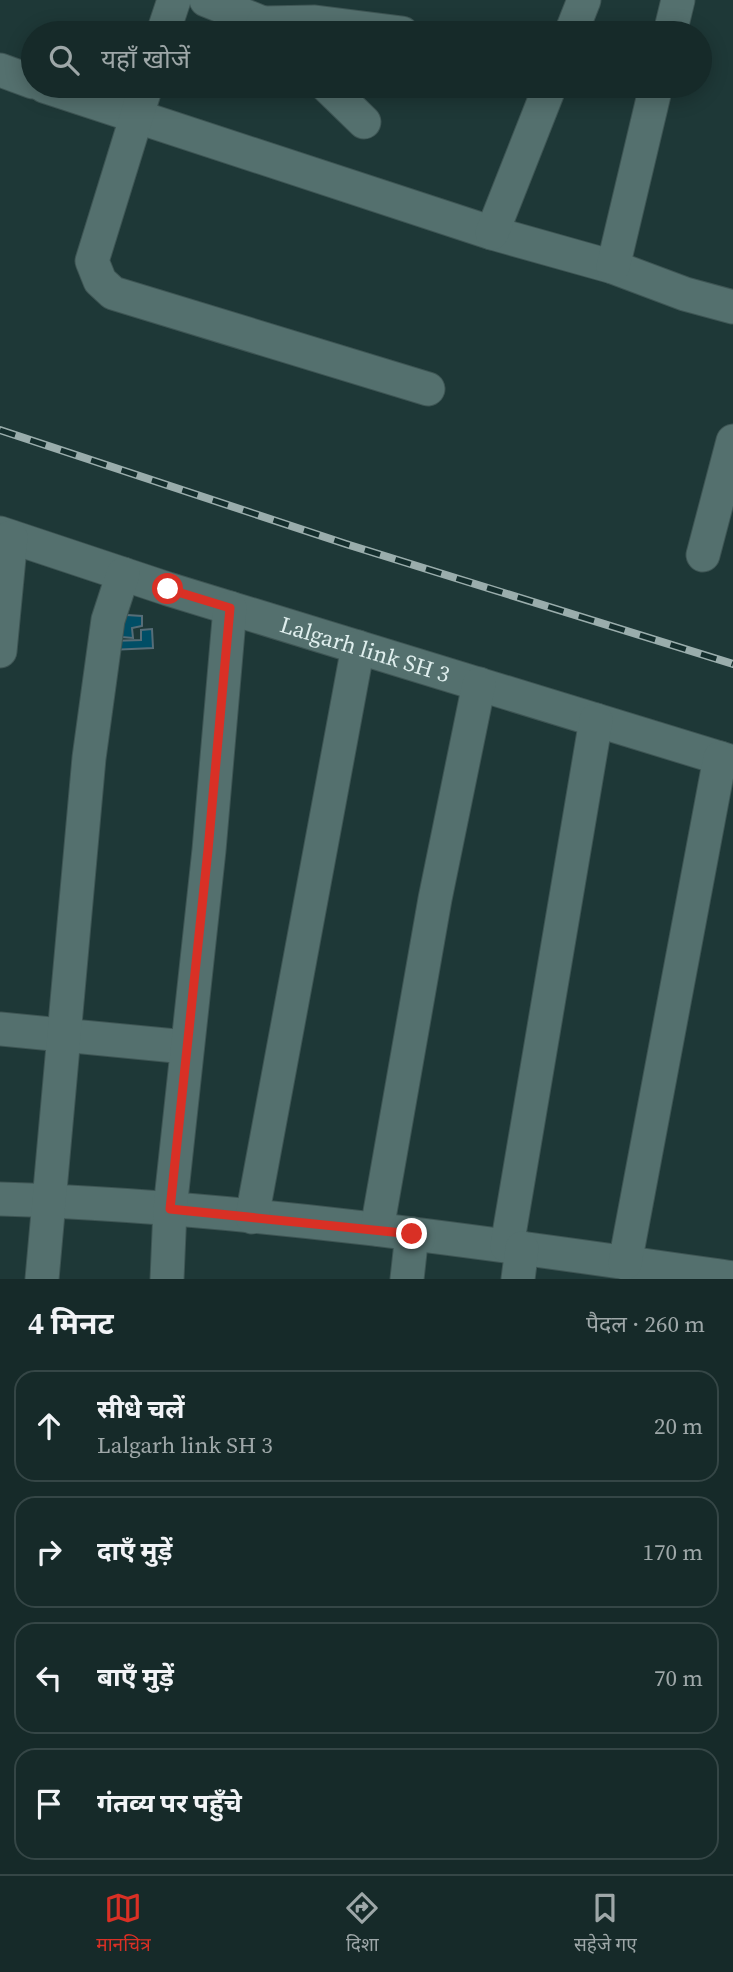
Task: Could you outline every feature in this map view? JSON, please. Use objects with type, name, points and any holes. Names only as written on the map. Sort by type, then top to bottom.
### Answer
[{"type":"street","points":[[167,21],[174,0]]},
{"type":"street","points":[[206,0],[252,21]]},
{"type":"street","points":[[576,21],[584,0]]},
{"type":"street","points":[[673,21],[678,0]]},
{"type":"street","points":[[0,70],[21,78]]},
{"type":"street","points":[[78,98],[492,233],[613,267],[685,294],[733,307]]},
{"type":"street","points":[[142,98],[92,261],[100,281],[113,293],[428,389]]},
{"type":"street","points":[[339,98],[364,122]]},
{"type":"street","points":[[492,233],[545,98]]},
{"type":"street","points":[[613,267],[653,98]]},
{"type":"street","points":[[703,555],[733,441]]},
{"type":"street","points":[[0,651],[6,535]]},
{"type":"street","name":"Lalgarh link SH 3","points":[[6,535],[230,608],[727,760]]},
{"type":"street","points":[[42,1279],[89,758],[108,620],[123,574]]},
{"type":"street","points":[[167,1279],[170,1209],[208,850],[230,608]]},
{"type":"street","points":[[252,1217],[358,647]]},
{"type":"street","points":[[377,1229],[435,899],[479,684]]},
{"type":"street","points":[[516,1258],[596,720]]},
{"type":"street","points":[[625,1263],[727,760]]},
{"type":"street","points":[[0,1029],[186,1048]]},
{"type":"street","points":[[0,1199],[170,1209],[377,1229],[412,1234],[516,1258],[625,1263],[733,1278]]},
{"type":"street","points":[[407,1279],[412,1234]]},
{"type":"building","points":[[111,614],[142,616],[142,626],[132,628],[133,638],[109,636]]},
{"type":"building","points":[[152,629],[153,648],[110,650],[110,641],[141,640],[141,630]]},
{"type":"railway","points":[[0,430],[346,544],[733,664]]},
{"type":"route","points":[[168,589],[230,608],[208,850],[170,1209],[412,1234]]}]
